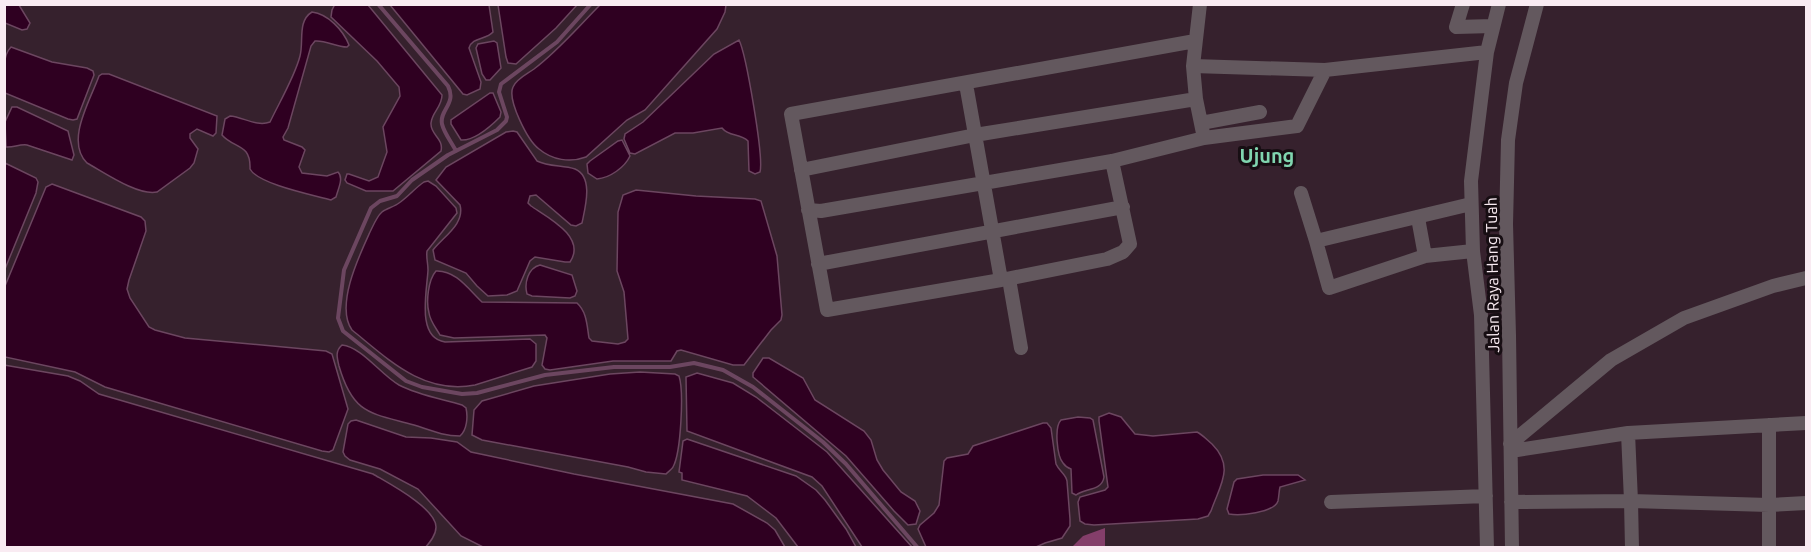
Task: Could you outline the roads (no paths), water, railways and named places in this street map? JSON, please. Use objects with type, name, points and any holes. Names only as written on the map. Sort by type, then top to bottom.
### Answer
[{"type":"street","points":[[1200,4],[1193,66],[1196,99],[1204,138]]},
{"type":"street","points":[[1463,4],[1456,27],[1493,26]]},
{"type":"street","name":"Jalan Raya Hang Tuah","points":[[1487,548],[1481,315],[1473,251],[1471,181],[1487,52],[1499,4]]},
{"type":"street","name":"Jalan Raya Hang Tuah","points":[[1512,548],[1506,224],[1508,140],[1516,83],[1537,4]]},
{"type":"street","points":[[1112,161],[1130,244],[1123,252],[1107,259],[1005,280],[827,310],[790,114],[1195,41]]},
{"type":"street","points":[[1193,66],[1325,70],[1487,52]]},
{"type":"street","points":[[808,210],[821,211],[1112,161],[1204,138],[1298,126],[1325,70]]},
{"type":"street","points":[[966,84],[992,231],[1021,348]]},
{"type":"street","points":[[801,170],[975,135],[1196,99]]},
{"type":"street","points":[[1201,123],[1260,112]]},
{"type":"street","points":[[1301,193],[1329,288],[1425,256],[1473,251]]},
{"type":"street","points":[[1316,241],[1471,204]]},
{"type":"street","points":[[818,264],[1123,207]]},
{"type":"street","points":[[1418,218],[1425,256]]},
{"type":"street","points":[[1510,448],[1611,360],[1684,318],[1773,286],[1806,278]]},
{"type":"street","points":[[1510,448],[1628,433],[1806,423]]},
{"type":"street","points":[[1769,425],[1769,548]]},
{"type":"street","points":[[1628,433],[1632,548]]},
{"type":"street","points":[[1331,502],[1486,496]]},
{"type":"street","points":[[1511,502],[1631,501],[1769,505],[1806,503]]},
{"type":"waterway","points":[[378,4],[448,86],[450,98],[442,124],[456,151]]},
{"type":"waterway","points":[[591,4],[557,42],[501,84],[499,92],[507,117],[497,130],[448,155],[412,180],[397,196],[380,201],[371,208],[344,270],[338,318],[343,331],[406,381],[422,387],[462,394],[477,393],[545,375],[614,367],[670,367],[694,363],[723,370],[753,387],[823,442],[846,464],[918,548]]},
{"type":"district","name":"Ujung","points":[[1267,156]]}]
